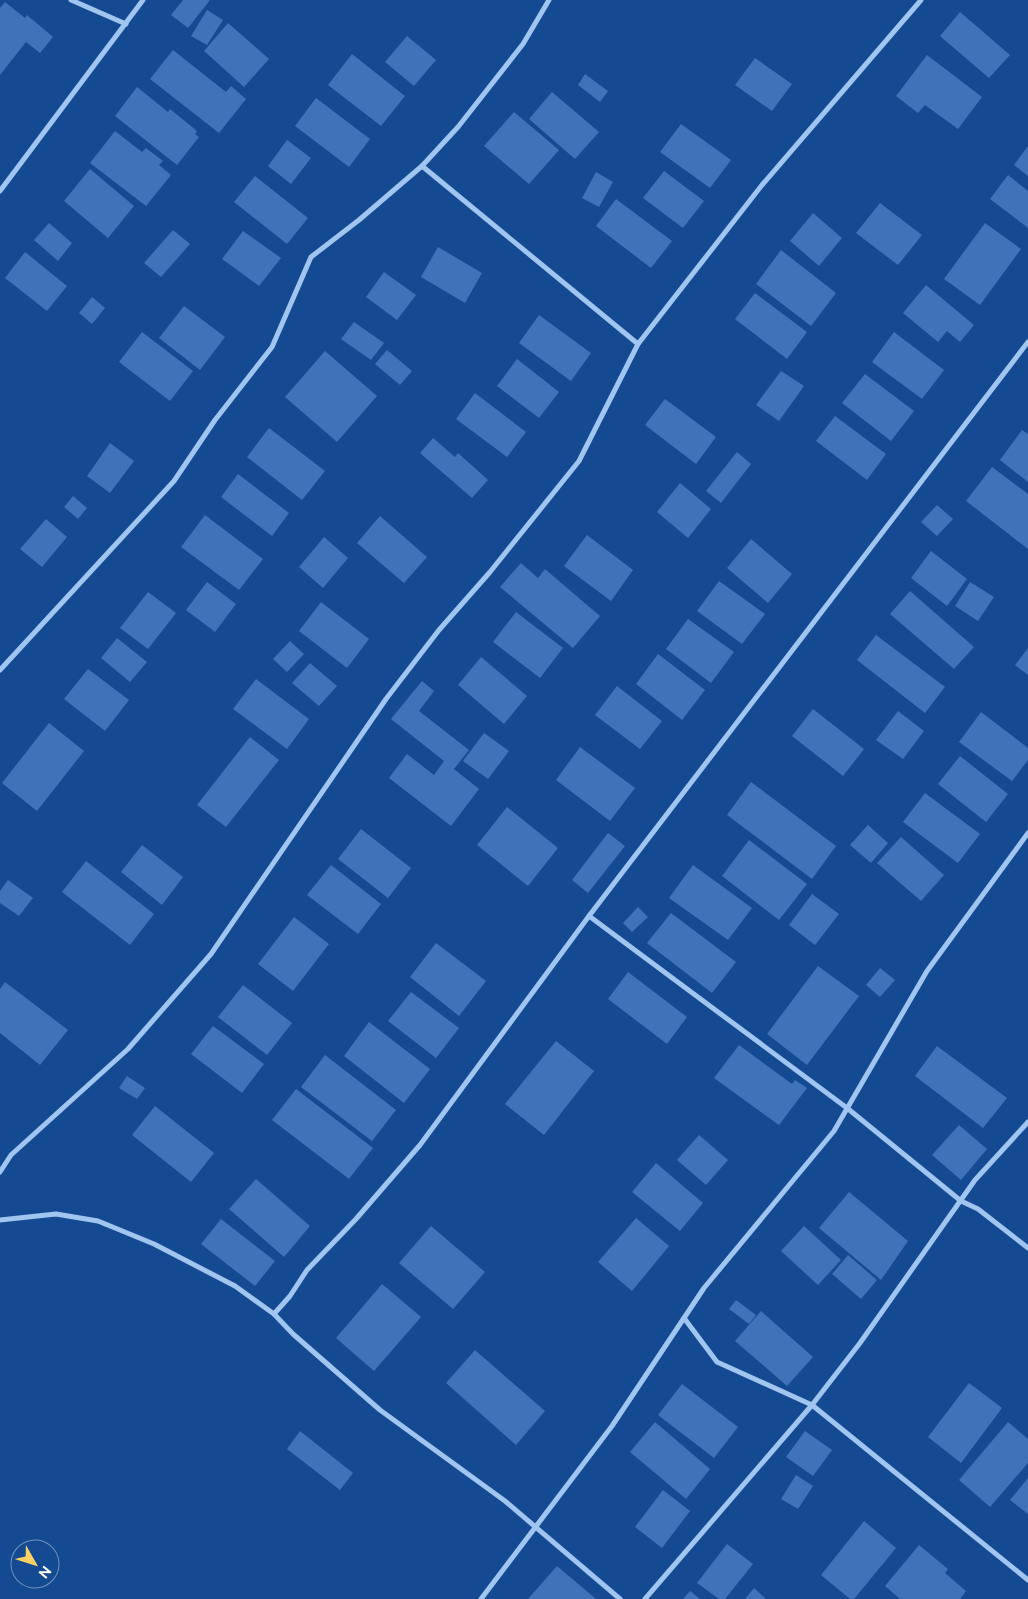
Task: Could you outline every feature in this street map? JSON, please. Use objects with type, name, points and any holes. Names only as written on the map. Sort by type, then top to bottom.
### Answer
[{"type":"street","points":[[71,0],[126,24]]},
{"type":"street","points":[[0,191],[143,0]]},
{"type":"street","points":[[0,670],[174,480],[215,420],[272,347],[311,257],[359,220],[422,166],[458,127],[523,44],[549,0]]},
{"type":"street","points":[[0,1172],[11,1155],[128,1050],[211,954],[386,699],[439,630],[490,572],[579,461],[638,344],[762,185],[921,0]]},
{"type":"street","points":[[422,166],[638,344]]},
{"type":"street","points":[[274,1314],[290,1296],[307,1270],[356,1220],[380,1189],[420,1145],[589,916],[1028,342]]},
{"type":"street","points":[[480,1599],[612,1426],[704,1288],[834,1131],[927,971],[1028,833]]},
{"type":"street","points":[[589,916],[847,1108],[961,1201],[978,1209],[1028,1248]]},
{"type":"street","points":[[645,1599],[812,1405],[860,1343],[975,1180],[1028,1122]]},
{"type":"street","points":[[0,1220],[56,1214],[98,1221],[154,1244],[235,1286],[274,1314],[293,1334],[380,1410],[505,1501],[620,1599]]},
{"type":"street","points":[[684,1318],[717,1362],[812,1405],[1028,1580]]},
{"type":"building","points":[[183,0],[210,0],[188,28],[171,15]]},
{"type":"building","points":[[5,2],[25,18],[27,15],[53,37],[40,53],[26,42],[0,75],[0,8]]},
{"type":"building","points":[[207,10],[223,20],[207,45],[191,36]]},
{"type":"building","points":[[960,12],[1010,55],[989,78],[940,36]]},
{"type":"building","points":[[228,23],[269,59],[244,87],[204,51]]},
{"type":"building","points":[[407,36],[436,60],[414,86],[385,62]]},
{"type":"building","points":[[173,50],[226,92],[231,86],[246,99],[219,133],[150,79]]},
{"type":"building","points":[[352,54],[405,96],[381,126],[328,85]]},
{"type":"building","points":[[927,55],[982,97],[958,129],[925,105],[918,113],[896,96]]},
{"type":"building","points":[[755,58],[792,84],[772,111],[735,85]]},
{"type":"building","points":[[585,74],[608,91],[600,102],[578,85]]},
{"type":"building","points":[[137,87],[168,112],[170,109],[197,131],[195,134],[199,137],[177,165],[115,116]]},
{"type":"building","points":[[552,92],[599,132],[575,159],[529,119]]},
{"type":"building","points":[[316,98],[370,139],[349,167],[295,126]]},
{"type":"building","points":[[514,112],[559,150],[529,184],[484,146]]},
{"type":"building","points":[[681,124],[731,160],[710,188],[660,152]]},
{"type":"building","points":[[115,131],[142,152],[146,148],[163,161],[159,165],[171,175],[146,206],[90,163]]},
{"type":"building","points":[[287,140],[311,158],[291,184],[268,166]]},
{"type":"building","points":[[1028,146],[1028,176],[1014,165]]},
{"type":"building","points":[[90,169],[134,206],[108,238],[64,201]]},
{"type":"building","points":[[664,171],[704,201],[683,228],[643,198]]},
{"type":"building","points":[[596,172],[613,182],[599,207],[582,198]]},
{"type":"building","points":[[1008,175],[1028,191],[1028,228],[990,199]]},
{"type":"building","points":[[255,176],[308,218],[287,244],[234,202]]},
{"type":"building","points":[[616,199],[672,241],[651,268],[596,226]]},
{"type":"building","points":[[880,203],[922,235],[898,265],[856,233]]},
{"type":"building","points":[[813,213],[842,238],[819,266],[790,241]]},
{"type":"building","points":[[49,223],[72,243],[58,261],[34,240]]},
{"type":"building","points":[[985,223],[1021,249],[980,305],[944,279]]},
{"type":"building","points":[[173,230],[190,244],[161,277],[144,263]]},
{"type":"building","points":[[243,231],[281,258],[259,286],[222,259]]},
{"type":"building","points":[[438,247],[482,273],[465,303],[421,277]]},
{"type":"building","points":[[781,250],[836,293],[811,326],[756,284]]},
{"type":"building","points":[[25,252],[67,286],[47,311],[5,278]]},
{"type":"building","points":[[384,272],[416,295],[397,320],[366,297]]},
{"type":"building","points":[[926,285],[974,325],[960,342],[947,331],[938,342],[903,313]]},
{"type":"building","points":[[755,293],[807,332],[787,359],[735,319]]},
{"type":"building","points":[[92,297],[105,308],[92,324],[79,313]]},
{"type":"building","points":[[184,306],[225,337],[200,370],[159,338]]},
{"type":"building","points":[[539,315],[591,353],[571,381],[519,343]]},
{"type":"building","points":[[354,322],[384,343],[371,360],[341,339]]},
{"type":"building","points":[[142,332],[193,371],[170,401],[119,362]]},
{"type":"building","points":[[894,332],[944,370],[922,399],[872,362]]},
{"type":"building","points":[[387,350],[412,371],[400,385],[375,364]]},
{"type":"building","points":[[325,351],[377,396],[337,442],[285,397]]},
{"type":"building","points":[[517,359],[559,392],[539,418],[497,386]]},
{"type":"building","points":[[781,371],[804,386],[779,421],[756,405]]},
{"type":"building","points":[[865,374],[914,411],[891,441],[842,403]]},
{"type":"building","points":[[475,393],[526,432],[507,457],[456,419]]},
{"type":"building","points":[[665,399],[716,437],[696,464],[645,425]]},
{"type":"building","points":[[835,416],[886,454],[867,480],[816,441]]},
{"type":"building","points":[[269,428],[325,471],[302,500],[247,457]]},
{"type":"building","points":[[1022,430],[1028,434],[1028,482],[1000,460]]},
{"type":"building","points":[[433,438],[455,457],[458,453],[488,480],[472,498],[420,453]]},
{"type":"building","points":[[110,443],[134,461],[110,493],[87,476]]},
{"type":"building","points":[[737,452],[751,464],[721,503],[706,491]]},
{"type":"building","points":[[992,467],[1028,494],[1028,549],[966,501]]},
{"type":"building","points":[[238,474],[289,513],[272,536],[221,497]]},
{"type":"building","points":[[680,483],[711,509],[688,538],[657,512]]},
{"type":"building","points":[[73,496],[87,508],[78,519],[64,507]]},
{"type":"building","points":[[937,505],[953,519],[937,536],[921,522]]},
{"type":"building","points":[[205,515],[263,559],[239,590],[181,547]]},
{"type":"building","points":[[380,516],[427,557],[404,583],[357,543]]},
{"type":"building","points":[[46,519],[67,537],[42,567],[20,549]]},
{"type":"building","points":[[587,535],[633,570],[611,601],[564,566]]},
{"type":"building","points":[[324,537],[348,558],[323,588],[299,567]]},
{"type":"building","points":[[751,539],[792,574],[768,603],[727,568]]},
{"type":"building","points":[[931,551],[967,579],[947,606],[911,578]]},
{"type":"building","points":[[521,563],[538,578],[545,569],[600,616],[573,648],[500,587]]},
{"type":"building","points":[[719,581],[765,614],[742,644],[697,611]]},
{"type":"building","points":[[207,582],[236,604],[215,632],[186,610]]},
{"type":"building","points":[[970,582],[994,597],[978,621],[955,606]]},
{"type":"building","points":[[910,591],[974,647],[954,669],[890,614]]},
{"type":"building","points":[[148,592],[176,613],[148,649],[120,628]]},
{"type":"building","points":[[321,602],[369,639],[347,668],[299,631]]},
{"type":"building","points":[[516,612],[563,648],[540,678],[493,642]]},
{"type":"building","points":[[688,619],[734,652],[711,683],[666,649]]},
{"type":"building","points":[[876,635],[945,687],[925,713],[857,660]]},
{"type":"building","points":[[117,638],[147,662],[130,682],[101,658]]},
{"type":"building","points":[[290,641],[304,654],[287,672],[273,659]]},
{"type":"building","points":[[1028,648],[1028,675],[1015,665]]},
{"type":"building","points":[[658,654],[705,690],[682,720],[636,684]]},
{"type":"building","points":[[481,657],[527,696],[504,724],[458,685]]},
{"type":"building","points":[[310,663],[337,686],[319,706],[292,683]]},
{"type":"building","points":[[88,669],[129,700],[105,731],[64,699]]},
{"type":"building","points":[[256,679],[309,719],[287,749],[233,709]]},
{"type":"building","points":[[422,681],[434,691],[419,711],[469,750],[454,769],[479,789],[451,826],[389,778],[407,754],[434,775],[444,761],[391,719]]},
{"type":"building","points":[[617,686],[662,721],[640,749],[595,715]]},
{"type":"building","points":[[813,709],[864,749],[843,776],[792,736]]},
{"type":"building","points":[[898,711],[924,731],[903,759],[876,740]]},
{"type":"building","points":[[981,712],[1028,748],[1028,760],[1012,781],[959,742]]},
{"type":"building","points":[[49,723],[84,751],[37,811],[2,783]]},
{"type":"building","points":[[484,733],[509,751],[488,779],[463,761]]},
{"type":"building","points":[[250,737],[279,760],[226,827],[197,805]]},
{"type":"building","points":[[580,747],[635,788],[610,821],[556,780]]},
{"type":"building","points":[[960,756],[1008,794],[986,822],[938,784]]},
{"type":"building","points":[[751,782],[836,846],[812,879],[727,815]]},
{"type":"building","points":[[925,793],[980,834],[958,863],[903,822]]},
{"type":"building","points":[[507,807],[558,848],[528,886],[477,845]]},
{"type":"building","points":[[868,825],[888,843],[871,863],[850,845]]},
{"type":"building","points":[[361,829],[411,868],[388,898],[338,859]]},
{"type":"building","points":[[608,833],[625,846],[588,893],[572,880]]},
{"type":"building","points":[[901,837],[944,875],[921,901],[877,863]]},
{"type":"building","points":[[749,840],[807,884],[779,920],[722,876]]},
{"type":"building","points":[[142,845],[183,877],[162,905],[121,872]]},
{"type":"building","points":[[86,861],[154,914],[130,945],[62,892]]},
{"type":"building","points":[[331,865],[381,904],[358,934],[307,895]]},
{"type":"building","points":[[693,865],[752,908],[728,940],[669,898]]},
{"type":"building","points":[[8,880],[33,898],[19,916],[0,903],[0,891]]},
{"type":"building","points":[[812,894],[839,914],[815,945],[789,925]]},
{"type":"building","points":[[638,907],[648,917],[632,932],[623,923]]},
{"type":"building","points":[[671,913],[736,962],[712,993],[647,943]]},
{"type":"building","points":[[294,917],[329,944],[293,991],[258,964]]},
{"type":"building","points":[[436,943],[486,981],[459,1016],[410,977]]},
{"type":"building","points":[[818,966],[859,996],[807,1065],[767,1034]]},
{"type":"building","points":[[880,968],[895,980],[880,997],[866,985]]},
{"type":"building","points":[[628,972],[687,1017],[667,1044],[608,999]]},
{"type":"building","points":[[5,982],[68,1030],[40,1065],[0,1033],[0,989]]},
{"type":"building","points":[[243,985],[292,1023],[267,1055],[218,1017]]},
{"type":"building","points":[[411,992],[459,1028],[436,1058],[388,1021]]},
{"type":"building","points":[[369,1022],[430,1069],[404,1103],[344,1056]]},
{"type":"building","points":[[213,1026],[264,1064],[242,1093],[191,1054]]},
{"type":"building","points":[[556,1041],[594,1071],[544,1135],[505,1104]]},
{"type":"building","points":[[739,1045],[792,1084],[795,1080],[807,1088],[779,1125],[714,1078]]},
{"type":"building","points":[[937,1046],[1007,1098],[983,1128],[915,1076]]},
{"type":"building","points":[[325,1055],[396,1110],[372,1141],[301,1087]]},
{"type":"building","points":[[127,1076],[145,1088],[137,1099],[119,1088]]},
{"type":"building","points":[[296,1089],[373,1148],[349,1179],[272,1120]]},
{"type":"building","points":[[155,1106],[214,1153],[191,1182],[132,1135]]},
{"type":"building","points":[[959,1125],[987,1149],[961,1180],[932,1155]]},
{"type":"building","points":[[699,1135],[728,1160],[706,1185],[677,1160]]},
{"type":"building","points":[[656,1163],[703,1203],[680,1231],[632,1192]]},
{"type":"building","points":[[256,1179],[310,1226],[284,1257],[229,1209]]},
{"type":"building","points":[[849,1192],[908,1241],[881,1280],[819,1228]]},
{"type":"building","points":[[636,1218],[669,1246],[632,1291],[598,1262]]},
{"type":"building","points":[[221,1219],[275,1261],[255,1286],[201,1244]]},
{"type":"building","points":[[431,1226],[485,1272],[453,1309],[399,1263]]},
{"type":"building","points":[[804,1226],[841,1260],[818,1285],[781,1251]]},
{"type":"building","points":[[848,1255],[877,1280],[861,1299],[832,1274]]},
{"type":"building","points":[[382,1284],[421,1317],[374,1371],[336,1338]]},
{"type":"building","points":[[736,1300],[756,1315],[749,1324],[729,1309]]},
{"type":"building","points":[[761,1311],[813,1357],[787,1386],[735,1341]]},
{"type":"building","points":[[475,1350],[545,1411],[516,1445],[446,1383]]},
{"type":"building","points":[[969,1383],[1002,1408],[961,1463],[928,1437]]},
{"type":"building","points":[[682,1384],[738,1427],[714,1458],[658,1415]]},
{"type":"building","points":[[655,1422],[710,1469],[686,1499],[630,1452]]},
{"type":"building","points":[[1008,1422],[1028,1439],[1028,1463],[990,1507],[959,1480]]},
{"type":"building","points":[[300,1431],[353,1473],[340,1490],[287,1449]]},
{"type":"building","points":[[805,1431],[832,1450],[813,1476],[786,1457]]},
{"type":"building","points":[[796,1475],[813,1486],[798,1509],[781,1499]]},
{"type":"building","points":[[1028,1478],[1028,1514],[1010,1500]]},
{"type":"building","points":[[663,1490],[690,1511],[662,1548],[635,1527]]},
{"type":"building","points":[[864,1521],[896,1548],[854,1599],[850,1599],[821,1575]]},
{"type":"building","points":[[727,1544],[753,1564],[725,1599],[719,1599],[697,1583]]},
{"type":"building","points":[[919,1545],[948,1569],[945,1573],[966,1591],[960,1599],[900,1599],[885,1586]]},
{"type":"building","points":[[557,1566],[596,1599],[528,1599]]},
{"type":"building","points":[[754,1588],[766,1599],[745,1599]]},
{"type":"building","points":[[690,1591],[700,1599],[683,1599]]}]
